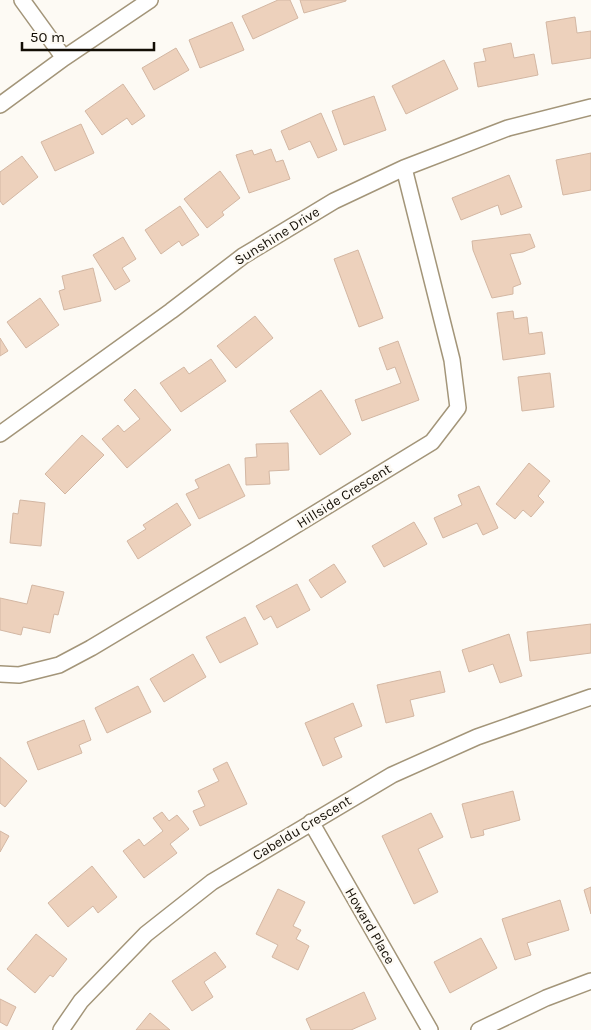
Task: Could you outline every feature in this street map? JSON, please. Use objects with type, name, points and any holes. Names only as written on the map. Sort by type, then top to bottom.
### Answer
[{"type":"street","points":[[22,0],[64,58]]},
{"type":"street","points":[[0,104],[150,0]]},
{"type":"street","name":"Sunshine Drive","points":[[0,434],[171,311],[243,256],[334,201],[404,168],[508,128],[591,107]]},
{"type":"street","name":"Hillside Crescent","points":[[0,674],[19,675],[59,666],[432,442],[458,408],[452,360],[404,168]]},
{"type":"street","name":"Cabeldu Crescent","points":[[61,1030],[81,1001],[146,934],[212,882],[392,775],[477,737],[591,697]]},
{"type":"street","name":"Howard Place","points":[[311,822],[430,1030]]},
{"type":"street","points":[[479,1030],[546,998],[591,981]]},
{"type":"building","points":[[278,0],[290,0],[298,18],[253,39],[242,16]]},
{"type":"building","points":[[300,0],[346,0],[346,1],[304,13]]},
{"type":"building","points":[[575,17],[577,33],[591,31],[591,58],[552,64],[546,22]]},
{"type":"building","points":[[232,22],[244,50],[200,68],[189,40]]},
{"type":"building","points":[[511,43],[514,58],[534,54],[538,75],[478,87],[474,63],[486,61],[483,49]]},
{"type":"building","points":[[176,48],[189,70],[154,90],[142,68]]},
{"type":"building","points":[[444,60],[458,89],[406,114],[392,86]]},
{"type":"building","points":[[123,84],[145,116],[132,125],[127,118],[102,135],[85,111]]},
{"type":"building","points":[[374,96],[386,130],[344,145],[332,111]]},
{"type":"building","points":[[321,113],[337,150],[318,158],[310,141],[289,150],[281,131]]},
{"type":"building","points":[[81,124],[94,153],[55,171],[41,142]]},
{"type":"building","points":[[271,149],[276,162],[283,160],[290,179],[249,193],[236,155],[252,150],[254,155]]},
{"type":"building","points":[[591,153],[591,190],[563,195],[556,160]]},
{"type":"building","points":[[22,156],[38,177],[3,205],[0,201],[0,172]]},
{"type":"building","points":[[220,171],[240,198],[222,212],[224,215],[207,228],[184,199]]},
{"type":"building","points":[[509,175],[522,207],[501,215],[498,205],[461,220],[452,198]]},
{"type":"building","points":[[180,206],[199,235],[182,246],[179,241],[161,254],[145,230]]},
{"type":"building","points":[[530,234],[535,247],[523,252],[510,254],[521,284],[513,287],[513,294],[492,298],[473,250],[472,241]]},
{"type":"building","points":[[123,237],[136,259],[122,268],[130,281],[115,290],[93,255]]},
{"type":"building","points":[[358,250],[383,318],[359,327],[334,259]]},
{"type":"building","points":[[93,268],[101,301],[64,310],[59,291],[65,289],[62,276]]},
{"type":"building","points":[[40,298],[59,325],[26,348],[7,322]]},
{"type":"building","points":[[513,311],[514,319],[527,317],[529,334],[542,332],[545,354],[503,360],[497,313]]},
{"type":"building","points":[[255,316],[273,338],[236,368],[217,346]]},
{"type":"building","points":[[0,338],[8,351],[0,356]]},
{"type":"building","points":[[398,341],[419,400],[362,421],[355,400],[401,383],[395,367],[387,370],[379,348]]},
{"type":"building","points":[[211,359],[226,381],[181,412],[160,383],[184,367],[189,374]]},
{"type":"building","points":[[550,373],[554,407],[522,411],[518,377]]},
{"type":"building","points":[[135,389],[171,430],[127,468],[102,439],[118,425],[124,432],[140,419],[124,400]]},
{"type":"building","points":[[321,390],[351,434],[320,455],[290,411]]},
{"type":"building","points":[[82,435],[104,455],[65,494],[45,474]]},
{"type":"building","points":[[288,443],[289,470],[269,471],[270,484],[246,485],[245,458],[257,457],[256,444]]},
{"type":"building","points":[[529,463],[550,481],[538,496],[544,502],[531,517],[523,510],[515,519],[496,504]]},
{"type":"building","points":[[229,464],[245,496],[199,519],[186,494],[199,488],[195,480]]},
{"type":"building","points":[[479,486],[498,528],[483,535],[477,523],[443,538],[434,518],[462,505],[458,495]]},
{"type":"building","points":[[20,500],[45,503],[41,546],[10,543],[13,513],[18,514]]},
{"type":"building","points":[[177,503],[191,525],[138,559],[127,541],[146,529],[143,525]]},
{"type":"building","points":[[414,522],[427,544],[384,567],[372,546]]},
{"type":"building","points":[[334,564],[346,582],[321,598],[309,580]]},
{"type":"building","points":[[297,584],[310,610],[277,628],[271,616],[264,620],[256,606]]},
{"type":"building","points":[[32,585],[64,592],[58,615],[54,614],[50,633],[23,627],[21,635],[0,630],[0,598],[27,604]]},
{"type":"building","points":[[245,617],[258,644],[220,663],[206,637]]},
{"type":"building","points":[[591,624],[591,653],[530,661],[527,632]]},
{"type":"building","points":[[509,634],[522,676],[500,683],[493,664],[469,672],[462,650]]},
{"type":"building","points":[[193,654],[206,677],[164,702],[150,679]]},
{"type":"building","points":[[440,671],[445,692],[410,700],[414,716],[386,723],[377,685]]},
{"type":"building","points":[[138,686],[151,712],[107,733],[95,708]]},
{"type":"building","points":[[353,703],[362,726],[334,738],[342,757],[323,766],[305,723]]},
{"type":"building","points":[[84,720],[91,740],[79,745],[82,753],[38,770],[27,742]]},
{"type":"building","points":[[0,757],[27,781],[5,807],[0,803]]},
{"type":"building","points":[[227,762],[247,804],[200,826],[193,811],[205,806],[198,791],[219,781],[213,769]]},
{"type":"building","points":[[513,791],[520,820],[483,830],[484,835],[471,838],[462,804]]},
{"type":"building","points":[[162,812],[169,821],[177,815],[189,829],[170,844],[177,853],[144,878],[123,851],[139,839],[144,846],[163,831],[153,818]]},
{"type":"building","points":[[431,813],[443,837],[418,849],[438,892],[414,904],[382,836]]},
{"type":"building","points":[[0,831],[9,836],[0,852]]},
{"type":"building","points":[[92,866],[117,897],[98,913],[93,906],[68,927],[48,903]]},
{"type":"building","points":[[591,887],[591,914],[584,890]]},
{"type":"building","points":[[278,889],[305,902],[293,926],[301,930],[296,939],[309,946],[298,970],[272,957],[278,945],[256,934]]},
{"type":"building","points":[[560,900],[569,930],[527,943],[531,955],[515,960],[502,919]]},
{"type":"building","points":[[36,934],[67,959],[53,977],[50,975],[35,993],[7,969]]},
{"type":"building","points":[[481,938],[497,968],[450,993],[434,962]]},
{"type":"building","points":[[215,952],[226,967],[204,982],[213,997],[192,1011],[172,981]]},
{"type":"building","points":[[364,992],[376,1019],[351,1030],[311,1030],[306,1019]]},
{"type":"building","points":[[0,999],[16,1007],[7,1026],[0,1022]]},
{"type":"building","points":[[150,1013],[170,1030],[136,1030]]}]
